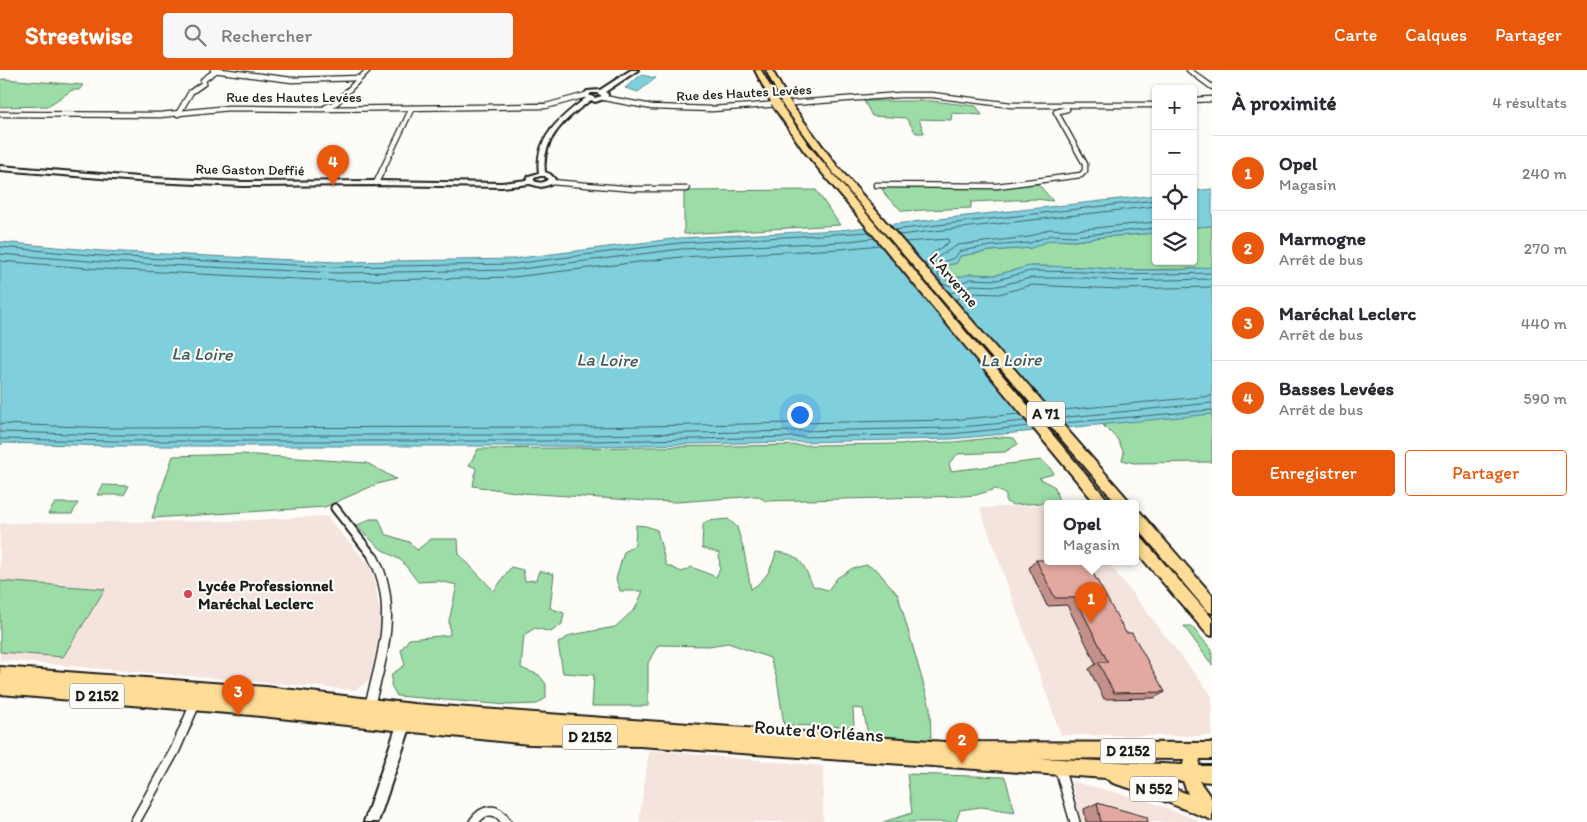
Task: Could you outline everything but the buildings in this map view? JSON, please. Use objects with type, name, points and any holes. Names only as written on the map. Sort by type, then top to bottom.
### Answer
[{"type":"highway","name":"L'Arverne","points":[[758,70],[815,159],[1101,500]]},
{"type":"highway","name":"L'Arverne","points":[[768,70],[781,104],[870,210],[1121,500]]},
{"type":"highway","points":[[1139,521],[1212,606]]},
{"type":"highway","points":[[1139,545],[1212,629]]},
{"type":"main road","points":[[542,174],[540,159],[553,131],[564,117],[588,97],[592,91],[602,92],[635,70]]},
{"type":"main road","points":[[588,97],[604,98],[606,95],[602,92]]},
{"type":"main road","name":"Rue Gaston Deffié","points":[[0,168],[208,183],[502,185],[530,182],[541,185],[551,182]]},
{"type":"main road","points":[[530,182],[531,177],[542,174],[550,177],[551,182]]},
{"type":"main road","name":"D 2152","points":[[0,674],[236,692],[406,717]]},
{"type":"main road","name":"D 2152","points":[[0,687],[340,716],[368,712]]},
{"type":"main road","points":[[371,822],[406,717],[425,718]]},
{"type":"main road","name":"Route d'Orléans","points":[[425,718],[945,750],[1212,751]]},
{"type":"main road","name":"Route d'Orléans","points":[[425,718],[529,736],[640,738],[1095,770],[1212,774]]},
{"type":"main road","points":[[1193,751],[1189,774],[1201,799],[1212,811]]},
{"type":"main road","name":"N 552","points":[[1095,770],[1139,783],[1212,811]]},
{"type":"street","points":[[213,70],[297,80],[360,78]]},
{"type":"street","points":[[179,112],[192,92],[204,83],[203,80],[218,70]]},
{"type":"street","points":[[321,109],[336,102],[368,70]]},
{"type":"street","points":[[1189,70],[1212,88]]},
{"type":"street","name":"Rue des Hautes Levées","points":[[604,98],[652,107],[682,109],[712,109],[900,95],[1045,106],[1152,105]]},
{"type":"street","name":"Rue des Hautes Levées","points":[[0,114],[179,112],[229,108],[342,109],[546,106],[588,97]]},
{"type":"street","points":[[1197,101],[1212,99]]},
{"type":"street","points":[[336,102],[342,109]]},
{"type":"street","points":[[1197,102],[1212,103]]},
{"type":"street","points":[[876,185],[997,186],[1082,175],[1085,171],[1085,164],[1056,112],[1045,106]]},
{"type":"street","points":[[1056,112],[1074,106]]},
{"type":"street","points":[[376,183],[412,108]]},
{"type":"street","points":[[551,182],[634,189],[687,188]]},
{"type":"street","points":[[335,508],[367,549],[381,575],[386,609],[386,643],[368,712]]},
{"type":"street","points":[[135,822],[175,750],[195,704]]},
{"type":"street","points":[[1059,767],[1075,822]]},
{"type":"street","points":[[474,822],[478,816],[490,810],[497,811],[506,822]]},
{"type":"shaded area","points":[[1044,505],[1044,565],[1110,565],[1212,696],[1212,736],[1061,735],[980,508]]},
{"type":"shaded area","name":"Lycée Professionnel Maréchal Leclerc","points":[[326,516],[372,568],[381,619],[370,680],[355,690],[0,660],[0,523],[235,521]]},
{"type":"shaded area","points":[[649,750],[823,766],[823,822],[639,822]]},
{"type":"shaded area","points":[[1071,781],[1148,801],[1202,822],[1082,822]]},
{"type":"green space","points":[[0,80],[83,85],[79,90],[72,90],[48,106],[0,107]]},
{"type":"green space","points":[[864,101],[932,101],[976,106],[982,115],[952,113],[951,120],[919,119],[924,133],[916,133],[906,118],[872,116]]},
{"type":"green space","points":[[1038,184],[1053,201],[1036,199],[971,202],[971,208],[902,211],[886,196],[881,187],[1005,187]]},
{"type":"green space","points":[[816,190],[840,225],[684,234],[684,191]]},
{"type":"green space","points":[[1212,226],[1212,267],[1205,269],[1120,270],[1030,266],[996,275],[970,274],[957,280],[945,280],[943,266],[957,263],[960,256],[990,251],[1031,248],[1051,240],[1075,241],[1152,233],[1152,265],[1197,265],[1197,227]]},
{"type":"green space","points":[[1212,410],[1212,462],[1134,463],[1122,460],[1124,453],[1118,440],[1100,422]]},
{"type":"green space","points":[[1000,437],[1014,438],[1018,444],[1005,452],[958,454],[949,463],[951,471],[1041,460],[1053,471],[1053,474],[1039,478],[1055,487],[1058,500],[1044,500],[1044,503],[1013,505],[1006,502],[1006,495],[996,489],[976,495],[964,496],[766,501],[757,496],[678,502],[647,501],[522,493],[473,486],[476,468],[469,465],[478,449],[954,442]]},
{"type":"green space","points":[[241,454],[367,463],[396,479],[377,484],[325,507],[152,518],[173,456]]},
{"type":"green space","points":[[103,485],[129,486],[124,495],[97,495]]},
{"type":"green space","points":[[55,503],[78,503],[72,514],[48,514]]},
{"type":"green space","points":[[370,519],[379,519],[385,534],[409,542],[417,550],[431,539],[458,539],[459,554],[494,591],[511,567],[523,570],[525,581],[536,580],[539,571],[554,574],[550,608],[564,613],[562,624],[551,632],[535,628],[524,635],[521,668],[539,675],[546,684],[546,698],[537,704],[508,705],[397,696],[391,685],[392,674],[405,665],[401,650],[409,639],[450,635],[449,621],[457,585],[439,581],[418,582],[402,561],[381,549],[356,526]]},
{"type":"green space","points":[[728,519],[737,527],[744,551],[751,589],[761,582],[768,573],[776,552],[785,553],[796,558],[804,567],[813,586],[828,590],[837,578],[853,568],[867,565],[877,570],[898,595],[930,707],[931,742],[869,739],[863,709],[853,708],[854,727],[784,725],[777,679],[770,658],[728,643],[709,646],[658,645],[648,663],[648,706],[592,706],[594,675],[563,673],[558,643],[571,635],[615,627],[635,609],[643,591],[620,591],[616,579],[624,552],[635,545],[636,525],[657,530],[666,565],[682,572],[692,567],[716,577],[720,569],[719,553],[702,548],[703,525],[707,521]]},
{"type":"green space","points":[[0,581],[105,589],[63,657],[0,652]]},
{"type":"green space","points":[[1184,626],[1191,626],[1212,650],[1212,665]]},
{"type":"green space","points":[[907,774],[1005,777],[1015,812],[981,807],[960,810],[956,822],[883,822],[912,813]]},
{"type":"water","points":[[641,75],[656,78],[638,92],[625,88]]},
{"type":"water","points":[[1212,189],[1212,226],[1197,227],[1197,191]]},
{"type":"water","name":"La Loire","points":[[1152,195],[1152,233],[1075,241],[1051,240],[1031,248],[990,251],[960,256],[957,263],[944,266],[945,280],[957,280],[958,277],[971,274],[996,275],[1030,266],[1120,270],[1178,270],[1212,267],[1212,414],[951,439],[591,446],[112,446],[4,443],[0,445],[0,242],[102,251],[337,262],[512,259],[680,238],[840,230]]},
{"type":"place","name":"Basses Levées","points":[[333,186]]},
{"type":"place","name":"Lycée Professionnel Maréchal Leclerc","points":[[188,594]]},
{"type":"place","name":"Opel","points":[[1091,623]]},
{"type":"place","name":"Maréchal Leclerc","points":[[238,716]]},
{"type":"place","name":"Marmogne","points":[[962,764]]}]
